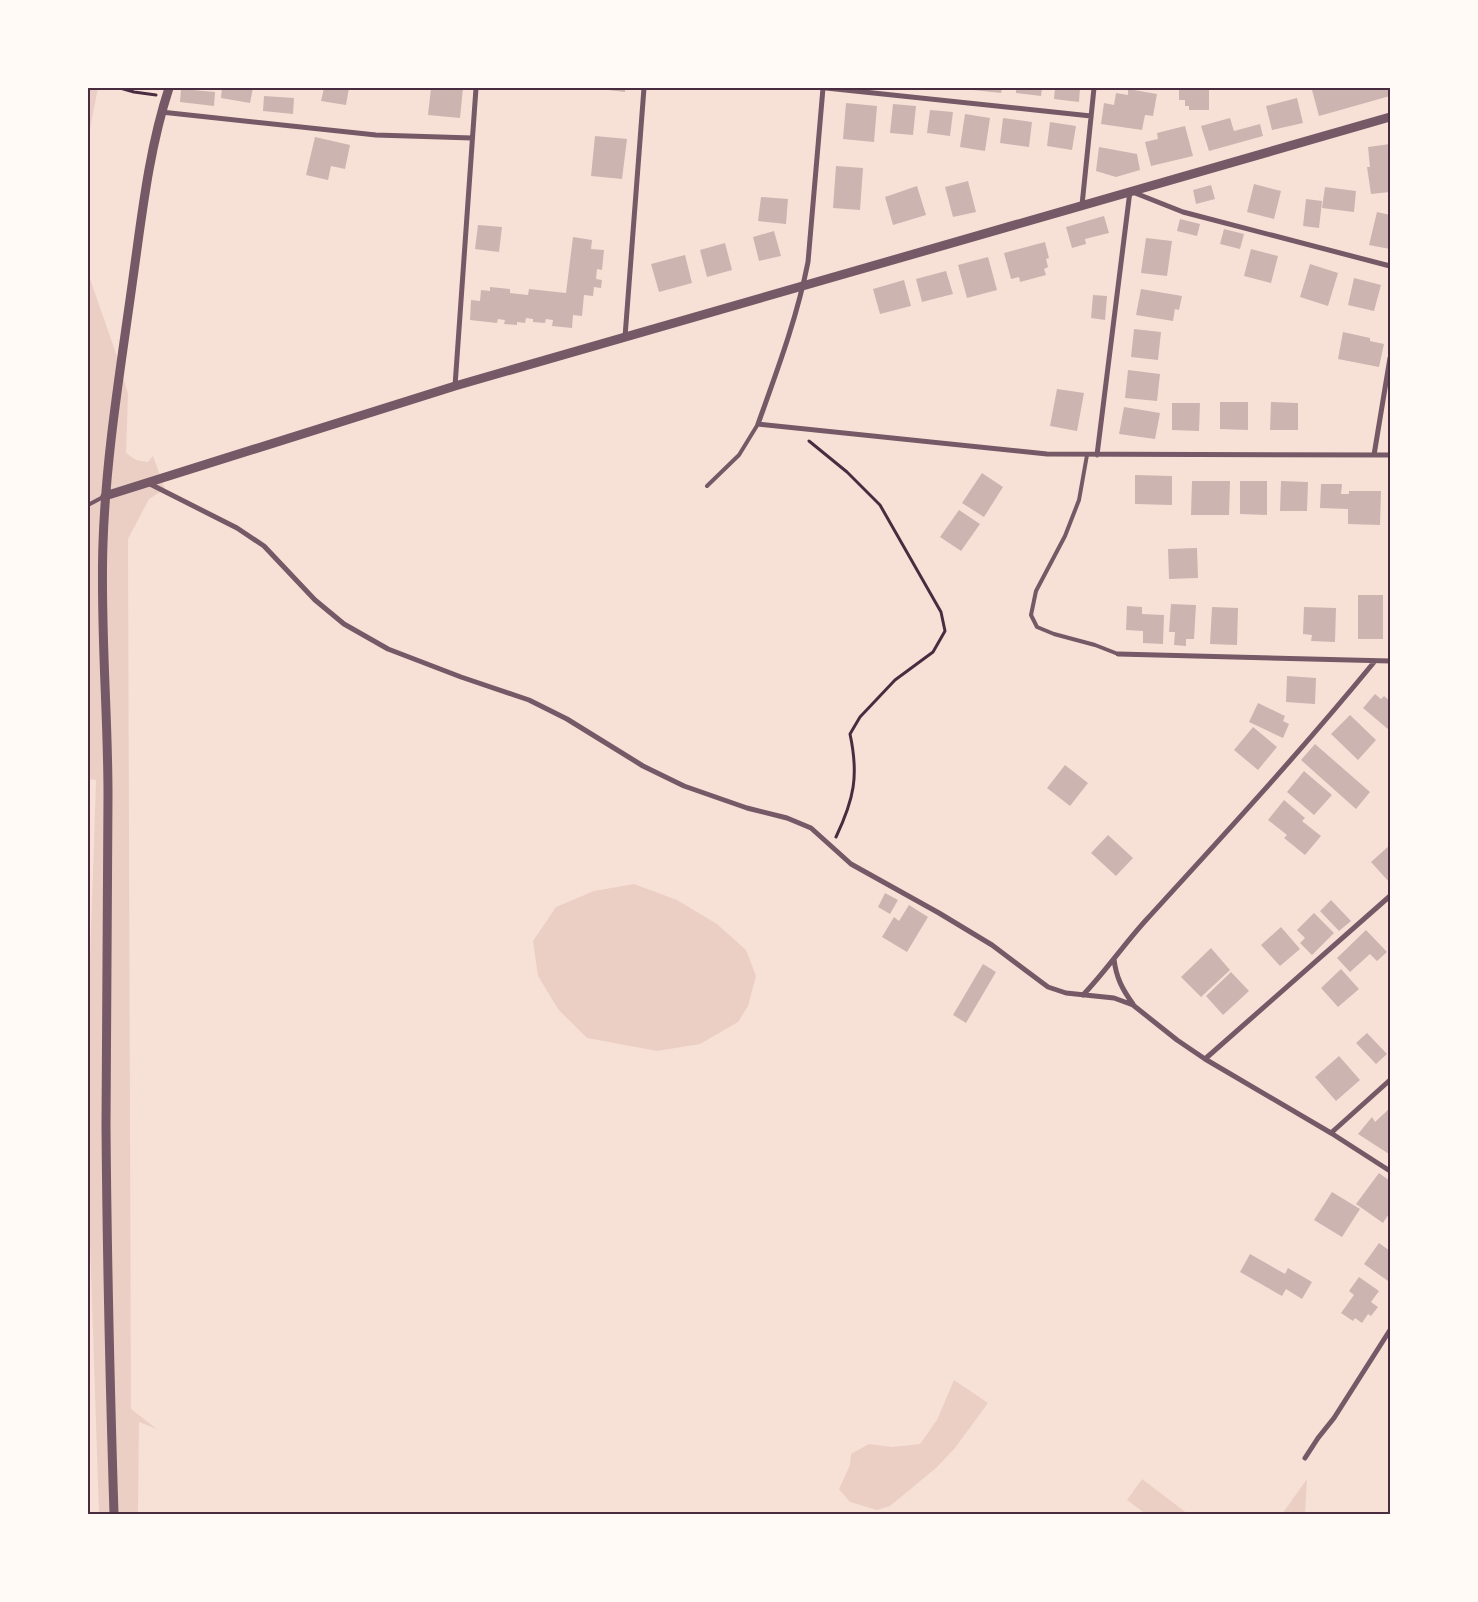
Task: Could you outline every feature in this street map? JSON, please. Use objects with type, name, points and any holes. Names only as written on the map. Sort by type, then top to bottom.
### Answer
[{"type":"street","points":[[455,386],[476,88]]},
{"type":"street","points":[[625,337],[644,88]]},
{"type":"street","points":[[1091,116],[824,88],[808,262],[804,285],[796,316],[758,424],[1028,452],[1087,455],[1390,455]]},
{"type":"street","points":[[1082,205],[1094,88]]},
{"type":"street","points":[[114,1514],[108,1301],[106,1124],[108,766],[102,593],[105,496],[142,208],[150,158],[168,92]]},
{"type":"street","points":[[161,112],[376,135],[472,138]]},
{"type":"street","points":[[105,496],[455,386],[1390,117]]},
{"type":"street","points":[[1130,191],[1183,212],[1390,266]]},
{"type":"street","points":[[1097,455],[1130,191]]},
{"type":"street","points":[[1374,455],[1390,358]]},
{"type":"street","points":[[147,482],[237,528],[264,546],[315,600],[344,624],[388,649],[461,677],[529,700],[567,719],[643,766],[684,786],[747,808],[787,818],[811,828],[851,864],[992,945],[1048,987],[1066,993],[1114,998],[1133,1005]]},
{"type":"street","points":[[1118,654],[1390,661]]},
{"type":"street","points":[[1083,995],[1100,978],[1137,930],[1218,842],[1375,661]]},
{"type":"street","points":[[1206,1059],[1390,896]]},
{"type":"street","points":[[1114,959],[1116,974],[1121,988],[1133,1005],[1177,1040],[1390,1171]]},
{"type":"street","points":[[1331,1133],[1390,1080]]},
{"type":"street","points":[[1305,1458],[1334,1418],[1390,1330]]},
{"type":"lane","points":[[708,486],[739,455],[758,424]]},
{"type":"lane","points":[[1087,455],[1079,500],[1065,536],[1036,592],[1031,615],[1037,627],[1118,654]]},
{"type":"lane","points":[[88,505],[105,496]]},
{"type":"path","points":[[120,88],[134,92],[168,92]]},
{"type":"path","points":[[793,428],[847,472],[880,505],[941,612],[945,631],[933,652],[895,680],[860,717],[850,734],[855,756],[854,786],[847,814],[831,847]]},
{"type":"shaded area","points":[[88,88],[98,88],[88,139]]},
{"type":"shaded area","points":[[88,273],[128,394],[126,453],[136,460],[148,462],[153,456],[165,489],[149,499],[128,539],[131,1409],[157,1429],[139,1422],[138,1514],[99,1514],[90,1241],[89,991],[96,780],[88,779]]},
{"type":"shaded area","points":[[634,884],[677,900],[717,924],[746,950],[756,976],[748,1006],[738,1022],[700,1044],[657,1051],[587,1038],[558,1009],[538,976],[533,941],[556,907],[594,891]]},
{"type":"shaded area","points":[[954,1380],[988,1403],[955,1448],[936,1468],[890,1506],[877,1510],[850,1502],[839,1489],[850,1465],[851,1454],[869,1444],[892,1447],[920,1444],[937,1420]]},
{"type":"shaded area","points":[[1142,1479],[1188,1514],[1146,1514],[1127,1500]]},
{"type":"shaded area","points":[[1307,1479],[1305,1514],[1282,1514]]},
{"type":"building","points":[[222,88],[253,88],[250,103],[221,98]]},
{"type":"building","points":[[324,88],[349,88],[346,105],[321,101]]},
{"type":"building","points":[[431,88],[463,88],[460,118],[428,115]]},
{"type":"building","points":[[625,88],[625,92],[600,89]]},
{"type":"building","points":[[973,88],[1002,88],[1001,93],[973,90]]},
{"type":"building","points":[[1016,88],[1042,88],[1041,96],[1016,93]]},
{"type":"building","points":[[1055,88],[1080,88],[1079,102],[1054,99]]},
{"type":"building","points":[[1179,88],[1209,88],[1209,110],[1189,110],[1189,106],[1185,106],[1185,100],[1179,100]]},
{"type":"building","points":[[1322,88],[1390,88],[1390,96],[1319,116],[1312,90]]},
{"type":"building","points":[[181,89],[215,92],[214,106],[180,102]]},
{"type":"building","points":[[1128,89],[1157,94],[1153,116],[1145,115],[1142,130],[1101,124],[1104,103],[1114,105],[1116,93],[1128,95]]},
{"type":"building","points":[[264,96],[294,98],[293,114],[263,111]]},
{"type":"building","points":[[1297,98],[1303,123],[1272,130],[1266,106]]},
{"type":"building","points":[[846,103],[877,106],[874,142],[843,139]]},
{"type":"building","points":[[893,104],[916,106],[913,135],[890,133]]},
{"type":"building","points":[[930,110],[953,112],[950,136],[927,133]]},
{"type":"building","points":[[965,114],[990,118],[985,151],[960,147]]},
{"type":"building","points":[[1003,118],[1032,122],[1029,147],[1000,143]]},
{"type":"building","points":[[1230,118],[1234,131],[1260,124],[1263,136],[1209,151],[1201,126]]},
{"type":"building","points":[[1050,122],[1076,126],[1072,150],[1047,146]]},
{"type":"building","points":[[1185,126],[1193,156],[1151,166],[1145,142],[1158,139],[1157,133]]},
{"type":"building","points":[[595,136],[627,139],[622,179],[591,176]]},
{"type":"building","points":[[315,137],[350,145],[345,169],[331,166],[328,180],[306,175]]},
{"type":"building","points":[[1390,144],[1390,192],[1371,194],[1367,167],[1370,167],[1368,147]]},
{"type":"building","points":[[1099,147],[1137,154],[1140,170],[1116,177],[1096,171]]},
{"type":"building","points":[[836,166],[863,168],[860,210],[833,208]]},
{"type":"building","points":[[968,181],[976,212],[953,217],[945,187]]},
{"type":"building","points":[[1254,184],[1281,191],[1274,219],[1247,212]]},
{"type":"building","points":[[1211,185],[1215,199],[1196,204],[1193,190]]},
{"type":"building","points":[[917,186],[926,215],[893,225],[885,197]]},
{"type":"building","points":[[1325,187],[1356,191],[1354,212],[1322,208]]},
{"type":"building","points":[[761,197],[788,199],[786,224],[758,221]]},
{"type":"building","points":[[1306,199],[1322,201],[1319,228],[1303,226]]},
{"type":"building","points":[[1377,212],[1390,215],[1390,249],[1369,245]]},
{"type":"building","points":[[1104,216],[1109,233],[1085,239],[1086,244],[1072,248],[1066,227]]},
{"type":"building","points":[[1180,219],[1200,224],[1197,236],[1177,231]]},
{"type":"building","points":[[478,225],[502,227],[499,252],[475,249]]},
{"type":"building","points":[[1224,229],[1244,234],[1240,249],[1220,244]]},
{"type":"building","points":[[774,231],[781,256],[759,261],[753,237]]},
{"type":"building","points":[[573,237],[592,240],[591,249],[604,250],[602,270],[597,269],[596,279],[602,280],[601,288],[594,287],[593,296],[584,295],[582,316],[573,315],[572,328],[552,326],[553,320],[546,319],[545,323],[533,322],[533,319],[526,318],[525,323],[517,322],[517,325],[504,324],[505,320],[498,319],[497,323],[470,320],[471,300],[480,301],[481,290],[490,291],[490,287],[510,289],[510,293],[528,295],[529,289],[566,293]]},
{"type":"building","points":[[1146,238],[1172,241],[1167,276],[1141,273]]},
{"type":"building","points":[[1045,242],[1049,258],[1046,259],[1048,267],[1044,269],[1046,275],[1020,282],[1019,277],[1011,279],[1004,253]]},
{"type":"building","points":[[725,243],[732,270],[707,277],[700,250]]},
{"type":"building","points":[[1251,249],[1278,256],[1271,283],[1244,276]]},
{"type":"building","points":[[685,255],[692,283],[659,292],[651,264]]},
{"type":"building","points":[[988,257],[997,290],[967,298],[958,265]]},
{"type":"building","points":[[1310,264],[1338,273],[1328,306],[1300,297]]},
{"type":"building","points":[[946,271],[953,294],[922,302],[916,279]]},
{"type":"building","points":[[1354,278],[1381,285],[1374,311],[1348,305]]},
{"type":"building","points":[[904,280],[911,306],[880,314],[873,289]]},
{"type":"building","points":[[1141,289],[1182,296],[1179,310],[1175,309],[1173,321],[1136,315]]},
{"type":"building","points":[[1093,295],[1107,296],[1105,320],[1091,318]]},
{"type":"building","points":[[1134,329],[1161,332],[1158,360],[1131,357]]},
{"type":"building","points":[[1343,332],[1370,338],[1370,341],[1384,344],[1379,367],[1338,359]]},
{"type":"building","points":[[1128,370],[1160,374],[1157,401],[1125,398]]},
{"type":"building","points":[[1057,389],[1084,393],[1077,431],[1050,426]]},
{"type":"building","points":[[1220,402],[1248,402],[1248,430],[1220,429]]},
{"type":"building","points":[[1271,402],[1298,403],[1298,430],[1270,430]]},
{"type":"building","points":[[1172,403],[1200,403],[1199,431],[1172,430]]},
{"type":"building","points":[[1124,407],[1160,413],[1155,439],[1119,434]]},
{"type":"building","points":[[982,473],[1003,487],[984,517],[962,503]]},
{"type":"building","points":[[1135,475],[1172,476],[1172,505],[1135,504]]},
{"type":"building","points":[[1192,481],[1230,481],[1229,515],[1191,515]]},
{"type":"building","points":[[1240,481],[1267,481],[1267,515],[1240,514]]},
{"type":"building","points":[[1281,481],[1308,482],[1307,511],[1280,511]]},
{"type":"building","points":[[1321,484],[1342,484],[1341,494],[1349,494],[1349,491],[1381,491],[1380,525],[1348,524],[1348,509],[1320,508]]},
{"type":"building","points":[[959,510],[980,524],[961,551],[940,537]]},
{"type":"building","points":[[1197,548],[1198,578],[1169,579],[1168,549]]},
{"type":"building","points":[[1358,595],[1383,595],[1383,639],[1358,639]]},
{"type":"building","points":[[1171,604],[1196,605],[1194,639],[1186,639],[1186,646],[1174,645],[1175,632],[1169,632]]},
{"type":"building","points":[[1127,606],[1142,607],[1142,614],[1164,615],[1163,644],[1143,643],[1143,631],[1126,630]]},
{"type":"building","points":[[1212,607],[1238,608],[1237,645],[1210,644]]},
{"type":"building","points":[[1304,607],[1336,608],[1335,642],[1311,641],[1312,635],[1303,634]]},
{"type":"building","points":[[1287,676],[1316,678],[1315,704],[1286,702]]},
{"type":"building","points":[[1375,694],[1381,699],[1384,696],[1390,701],[1389,730],[1363,708]]},
{"type":"building","points":[[1258,703],[1285,716],[1283,721],[1289,724],[1283,738],[1249,722]]},
{"type":"building","points":[[1350,715],[1376,740],[1358,760],[1331,734]]},
{"type":"building","points":[[1253,727],[1277,747],[1258,770],[1234,750]]},
{"type":"building","points":[[1315,744],[1370,792],[1356,809],[1301,760]]},
{"type":"building","points":[[1065,765],[1088,783],[1070,806],[1047,788]]},
{"type":"building","points":[[1304,771],[1332,795],[1314,815],[1287,792]]},
{"type":"building","points":[[1284,800],[1305,818],[1302,821],[1321,836],[1305,855],[1284,838],[1287,835],[1268,820]]},
{"type":"building","points":[[1108,835],[1133,858],[1116,876],[1091,853]]},
{"type":"building","points":[[1390,845],[1390,883],[1371,862]]},
{"type":"building","points":[[885,893],[898,900],[890,914],[878,907]]},
{"type":"building","points":[[1331,900],[1351,921],[1339,931],[1320,911]]},
{"type":"building","points":[[909,905],[928,917],[907,952],[882,937],[894,917],[899,921]]},
{"type":"building","points":[[1314,913],[1334,933],[1312,955],[1300,943],[1305,938],[1297,930]]},
{"type":"building","points":[[1281,927],[1300,949],[1280,966],[1261,945]]},
{"type":"building","points":[[1366,930],[1387,952],[1377,961],[1370,954],[1350,972],[1337,958]]},
{"type":"building","points":[[1211,948],[1230,970],[1201,997],[1181,977]]},
{"type":"building","points":[[983,964],[996,972],[966,1023],[953,1015]]},
{"type":"building","points":[[1341,969],[1359,989],[1338,1007],[1321,988]]},
{"type":"building","points":[[1231,972],[1249,991],[1223,1015],[1206,996]]},
{"type":"building","points":[[1367,1033],[1387,1054],[1376,1064],[1356,1043]]},
{"type":"building","points":[[1339,1056],[1360,1080],[1336,1101],[1315,1077]]},
{"type":"building","points":[[1389,1109],[1389,1154],[1358,1134],[1372,1117],[1375,1122]]},
{"type":"building","points":[[1379,1173],[1390,1181],[1390,1212],[1383,1223],[1356,1204]]},
{"type":"building","points":[[1332,1192],[1360,1209],[1342,1237],[1314,1220]]},
{"type":"building","points":[[1379,1243],[1390,1251],[1390,1276],[1388,1281],[1364,1264]]},
{"type":"building","points":[[1250,1254],[1285,1274],[1288,1268],[1312,1282],[1302,1299],[1286,1289],[1282,1296],[1240,1272]]},
{"type":"building","points":[[1359,1277],[1379,1291],[1371,1302],[1378,1307],[1371,1316],[1368,1314],[1362,1323],[1355,1318],[1353,1321],[1341,1313],[1354,1295],[1349,1291]]}]
